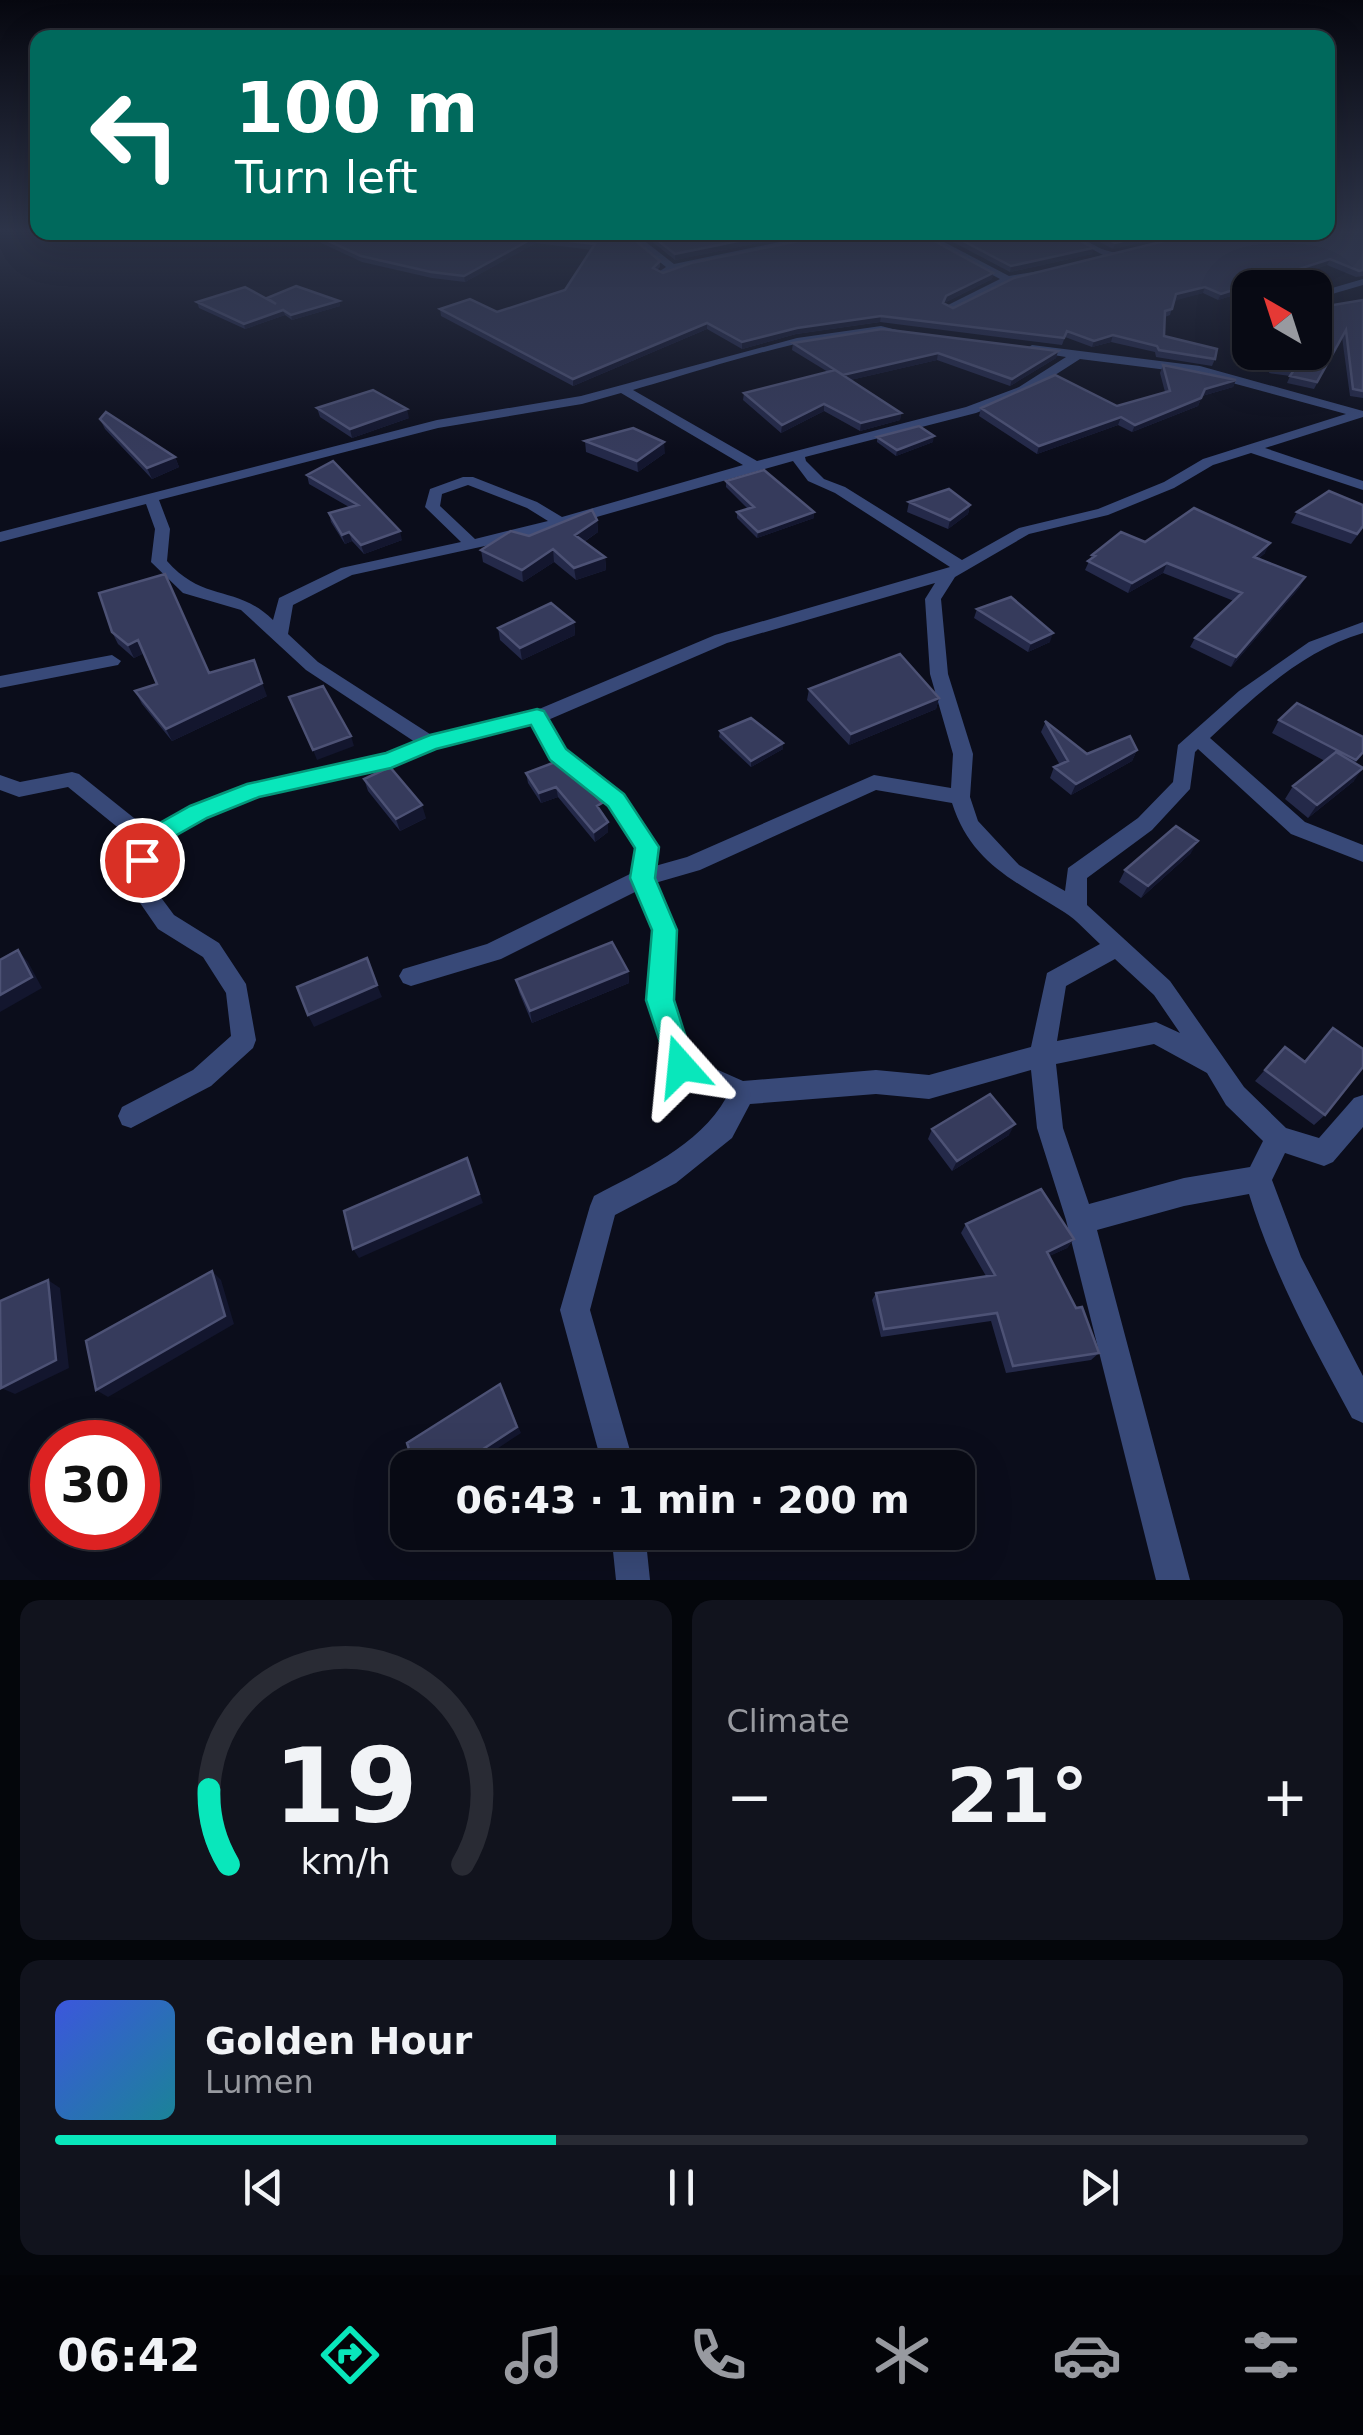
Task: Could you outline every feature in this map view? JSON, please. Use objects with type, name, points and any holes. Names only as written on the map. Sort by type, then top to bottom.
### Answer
[{"type":"street","points":[[950,308],[955,306]]},
{"type":"street","points":[[0,537],[438,424],[582,400],[797,341],[881,329],[912,334]]},
{"type":"street","points":[[1011,347],[1200,370],[1362,414]]},
{"type":"street","points":[[150,499],[162,518],[166,541],[160,562],[177,584],[209,600],[244,605],[284,602],[347,571],[561,523],[798,454],[971,410],[1023,390],[1080,353]]},
{"type":"street","points":[[623,389],[755,466]]},
{"type":"street","points":[[131,1116],[202,1078],[244,1040],[238,991],[211,950],[166,922],[137,881],[148,840],[198,812],[255,790],[391,760],[430,743],[537,716],[722,638],[954,570],[1024,531],[1103,512],[1248,447],[1362,414]]},
{"type":"street","points":[[1248,447],[1363,486]]},
{"type":"street","points":[[798,454],[800,466],[824,487],[840,490],[954,570]]},
{"type":"street","points":[[472,544],[432,507],[435,492],[468,480],[532,505],[561,523]]},
{"type":"street","points":[[954,570],[934,599],[939,674],[963,754],[960,797],[969,825],[1010,872],[1076,908],[1162,988],[1235,1096],[1278,1138],[1324,1153],[1363,1107]]},
{"type":"street","points":[[279,635],[284,602]]},
{"type":"street","points":[[244,605],[312,666],[430,743]]},
{"type":"street","points":[[1076,908],[1076,874],[1145,824],[1183,784],[1184,750],[1250,692],[1336,633],[1363,628]]},
{"type":"street","points":[[0,682],[112,661]]},
{"type":"street","points":[[537,716],[558,754],[616,800],[647,847],[642,878],[664,930],[660,1000],[681,1066],[742,1093],[876,1082],[929,1087],[1042,1055],[1156,1033],[1216,1065]]},
{"type":"street","points":[[1198,738],[1298,828],[1363,854]]},
{"type":"street","points":[[0,782],[19,790],[72,778],[148,840]]},
{"type":"street","points":[[411,976],[494,952],[642,878],[692,864],[874,782],[960,797]]},
{"type":"street","points":[[1118,946],[1055,980],[1042,1055],[1050,1128],[1080,1220],[1173,1580]]},
{"type":"street","points":[[614,1450],[575,1310],[604,1206],[666,1173],[724,1129],[742,1093]]},
{"type":"street","points":[[1278,1138],[1258,1179],[1271,1226],[1302,1295],[1363,1407]]},
{"type":"street","points":[[1080,1220],[1184,1192],[1258,1179]]},
{"type":"street","points":[[630,1550],[633,1580]]},
{"type":"building","points":[[205,306],[323,306],[291,315],[283,310],[244,324]]},
{"type":"building","points":[[484,306],[497,312],[516,306],[1173,306],[1165,311],[1164,336],[1217,349],[1215,359],[1159,350],[1157,346],[1113,335],[1094,341],[1067,331],[1064,338],[881,316],[797,328],[742,342],[707,323],[573,379],[440,309]]},
{"type":"building","points":[[1332,306],[1363,306],[1363,391],[1353,389],[1346,330],[1332,355]]},
{"type":"building","points":[[882,329],[1058,351],[1012,379],[938,353],[843,375],[793,343]]},
{"type":"building","points":[[1163,365],[1236,380],[1205,389],[1201,398],[1135,425],[1121,417],[1039,446],[981,408],[1055,375],[1117,406],[1170,391]]},
{"type":"building","points":[[835,370],[901,413],[861,423],[824,404],[782,425],[744,393]]},
{"type":"building","points":[[1294,370],[1324,370],[1317,382],[1290,376]]},
{"type":"building","points":[[373,390],[407,409],[350,429],[317,408]]},
{"type":"building","points":[[106,412],[175,457],[147,468],[100,419]]},
{"type":"building","points":[[919,426],[934,436],[897,450],[877,437]]},
{"type":"building","points":[[633,428],[664,442],[637,461],[585,441]]},
{"type":"building","points":[[333,461],[400,531],[361,545],[349,532],[342,535],[329,513],[358,505],[307,475]]},
{"type":"building","points":[[764,470],[814,512],[758,532],[737,512],[754,507],[726,481]]},
{"type":"building","points":[[949,489],[970,505],[950,520],[909,502]]},
{"type":"building","points":[[1329,491],[1363,505],[1363,526],[1357,534],[1297,512]]},
{"type":"building","points":[[1194,508],[1270,543],[1254,557],[1305,577],[1236,657],[1195,638],[1242,593],[1167,563],[1132,583],[1088,561],[1121,532],[1145,542]]},
{"type":"building","points":[[592,510],[597,520],[575,535],[605,557],[574,568],[553,549],[522,570],[481,550],[511,531],[529,536]]},
{"type":"building","points":[[165,574],[209,673],[254,660],[262,683],[166,729],[135,691],[157,684],[138,640],[128,645],[112,632],[99,593]]},
{"type":"building","points":[[1011,597],[1053,633],[1031,643],[977,609]]},
{"type":"building","points":[[551,603],[574,622],[520,648],[498,628]]},
{"type":"building","points":[[900,654],[939,698],[851,734],[809,689]]},
{"type":"building","points":[[323,686],[351,736],[313,750],[289,697]]},
{"type":"building","points":[[1297,703],[1363,737],[1363,752],[1356,760],[1279,720]]},
{"type":"building","points":[[751,718],[783,743],[751,761],[720,731]]},
{"type":"building","points":[[1045,721],[1087,754],[1130,736],[1137,750],[1076,784],[1054,767],[1068,761]]},
{"type":"building","points":[[1336,752],[1363,768],[1317,805],[1293,786]]},
{"type":"building","points":[[558,761],[602,803],[597,806],[608,822],[594,832],[556,787],[539,793],[526,773]]},
{"type":"building","points":[[390,767],[422,805],[396,819],[364,779]]},
{"type":"building","points":[[1176,826],[1198,841],[1148,886],[1125,870]]},
{"type":"building","points":[[612,942],[628,971],[530,1011],[516,980]]},
{"type":"building","points":[[18,950],[32,977],[0,995],[0,960]]},
{"type":"building","points":[[367,958],[377,985],[308,1015],[297,987]]},
{"type":"building","points":[[1333,1028],[1363,1049],[1363,1067],[1325,1115],[1265,1070],[1285,1047],[1305,1062]]},
{"type":"building","points":[[990,1094],[1015,1124],[957,1161],[932,1129]]},
{"type":"building","points":[[467,1158],[479,1194],[353,1249],[344,1211]]},
{"type":"building","points":[[1041,1189],[1074,1239],[1047,1252],[1076,1308],[1082,1307],[1099,1353],[1013,1366],[997,1313],[884,1329],[876,1293],[995,1275],[966,1224]]},
{"type":"building","points":[[212,1271],[225,1316],[96,1390],[86,1341]]},
{"type":"building","points":[[48,1280],[56,1360],[1,1388],[0,1301]]},
{"type":"building","points":[[500,1384],[517,1427],[482,1450],[409,1450],[407,1443]]},
{"type":"route","points":[[142,860],[148,840],[198,812],[255,790],[391,760],[430,743],[537,716],[558,754],[616,800],[647,847],[642,878],[664,930],[660,1000],[681,1066]]}]
